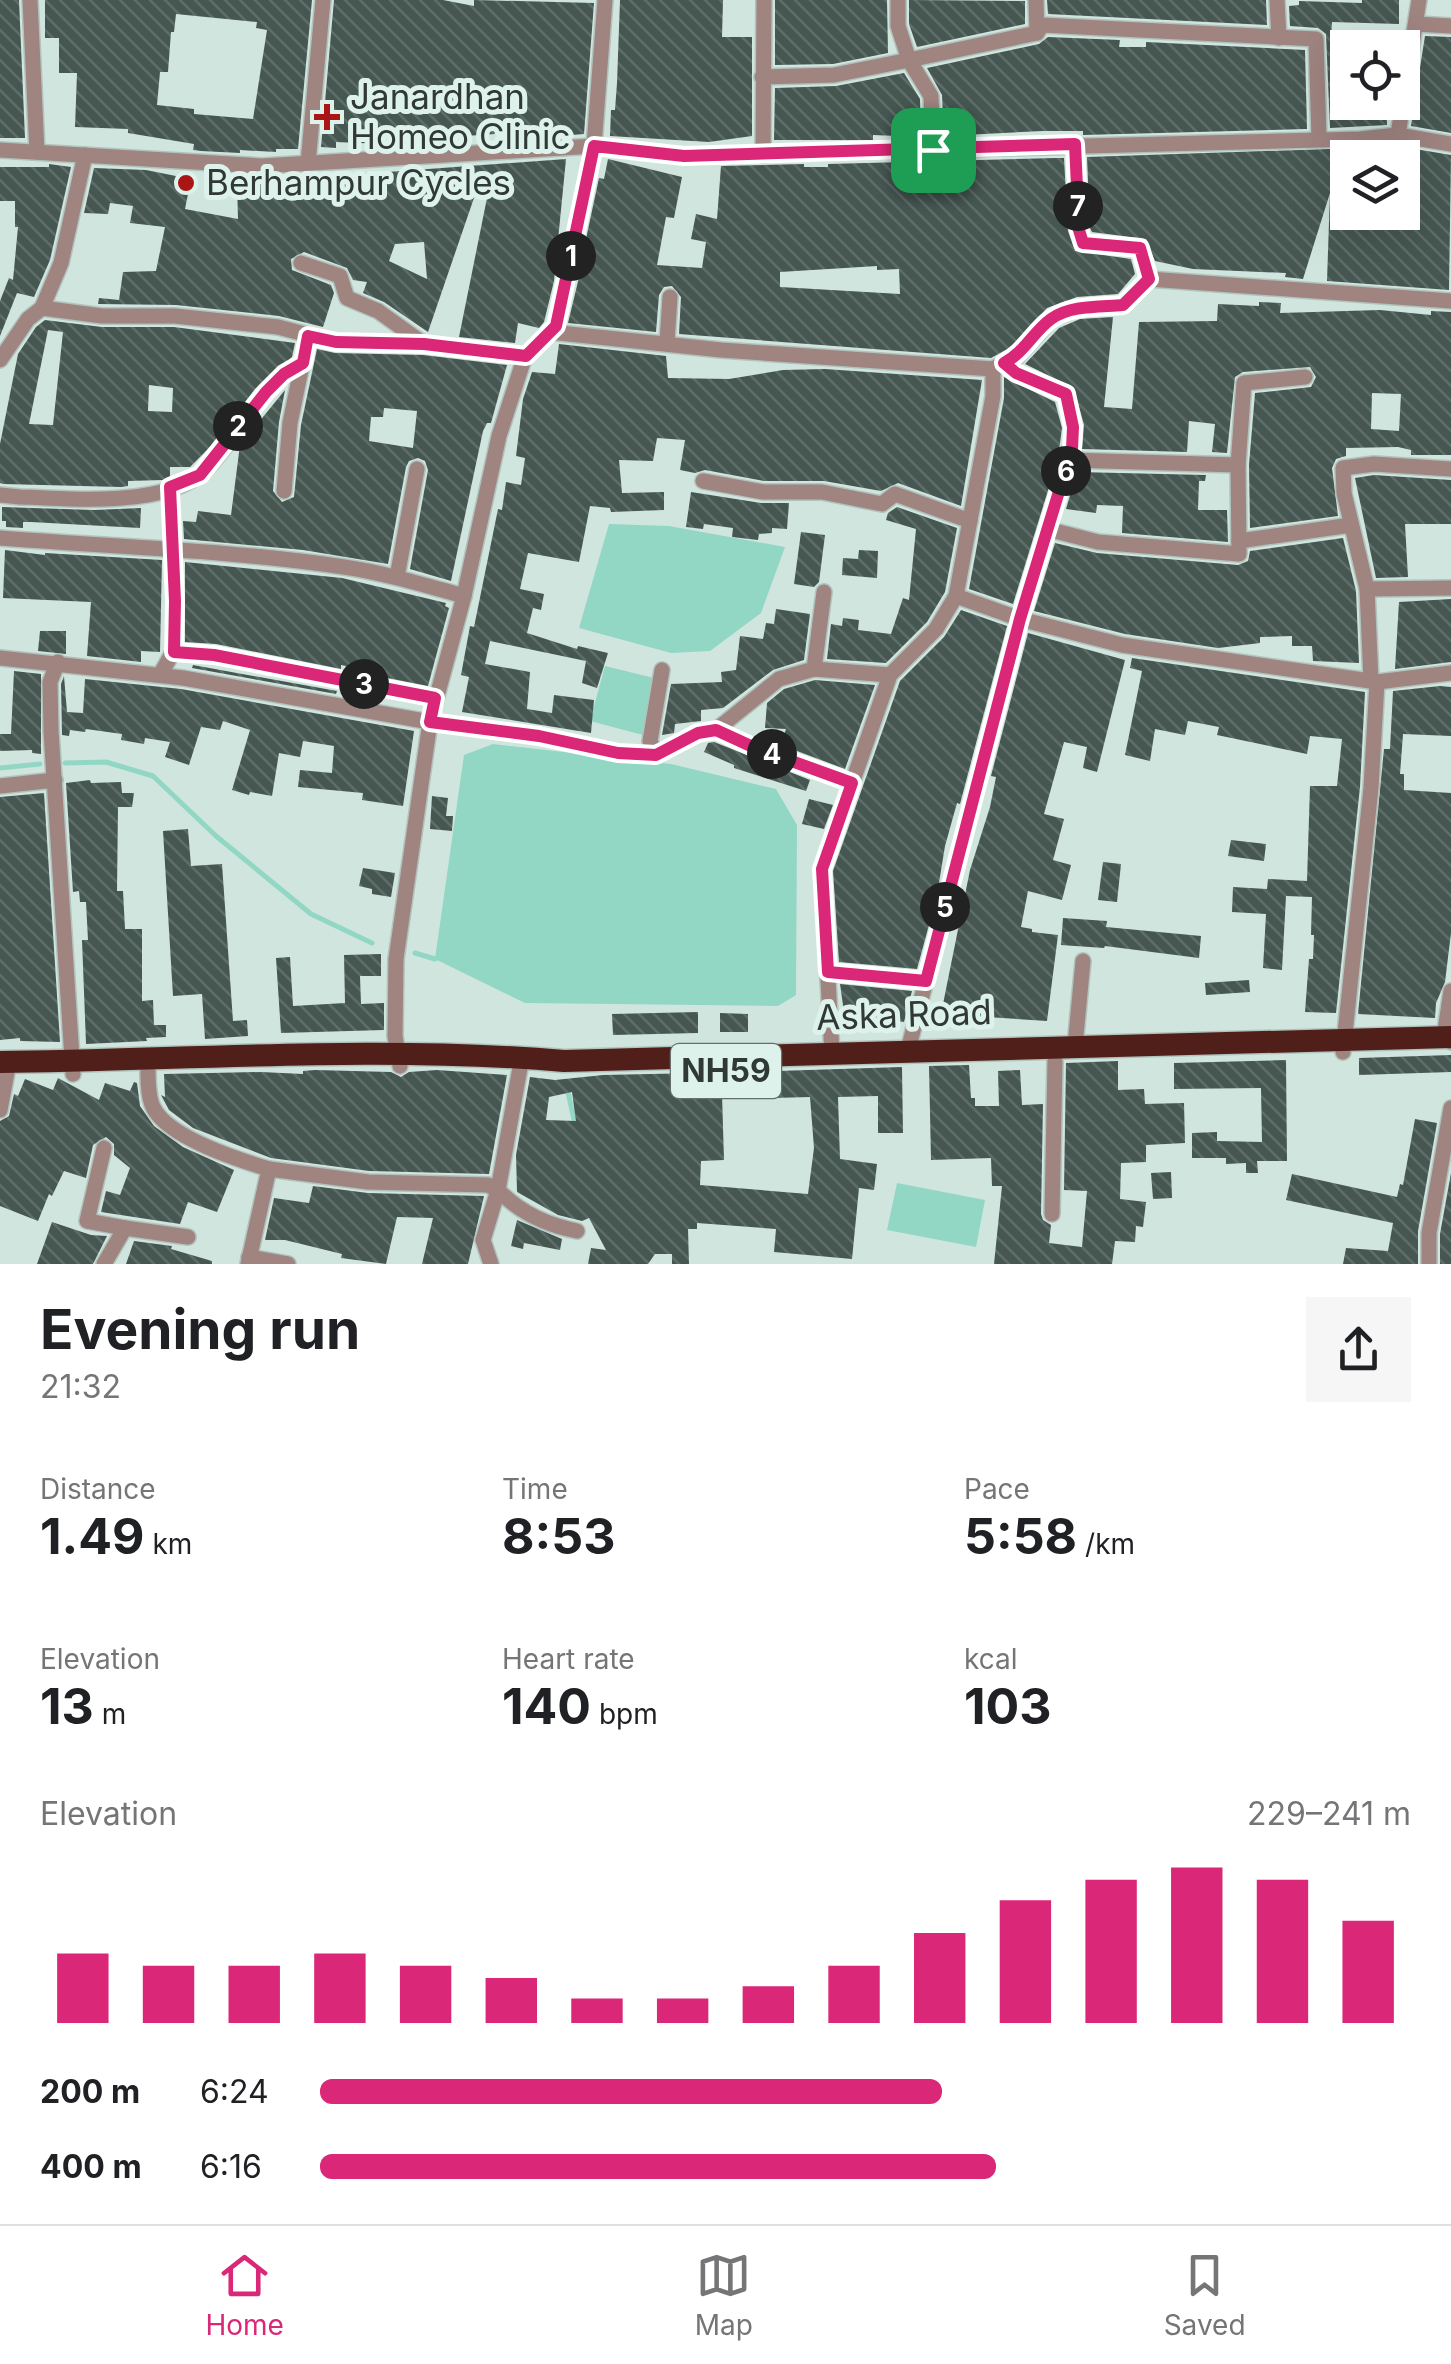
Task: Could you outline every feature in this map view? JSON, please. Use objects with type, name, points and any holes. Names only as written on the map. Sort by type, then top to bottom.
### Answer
[{"type":"highway","name":"Aska Road","points":[[522,1063],[832,1052],[907,1057],[1074,1046],[1343,1046],[1449,1041]]},
{"type":"highway","name":"NH59","points":[[4,1070],[399,1060],[723,1071],[907,1057],[1055,1060],[1343,1046]]},
{"type":"street","points":[[30,0],[37,152]]},
{"type":"street","points":[[308,164],[322,0]]},
{"type":"street","points":[[399,1060],[395,1036],[396,959],[430,722],[464,596],[499,436],[526,356],[556,326],[594,146],[602,0]]},
{"type":"street","points":[[763,155],[764,0]]},
{"type":"street","points":[[898,0],[898,26],[909,60],[931,96],[933,150]]},
{"type":"street","points":[[1036,0],[1037,33]]},
{"type":"street","points":[[1277,0],[1279,38]]},
{"type":"street","points":[[1398,135],[1419,0]]},
{"type":"street","points":[[1416,24],[1451,26]]},
{"type":"street","points":[[762,76],[834,75],[1037,33],[1042,25],[1316,39],[1318,139]]},
{"type":"street","points":[[0,150],[262,166],[594,146],[684,156],[1398,135],[1451,144]]},
{"type":"street","points":[[1075,144],[1083,243],[1140,248],[1149,279]]},
{"type":"street","points":[[0,360],[28,318],[42,308],[61,262],[85,155]]},
{"type":"street","points":[[301,263],[340,276],[348,298],[378,311],[424,344]]},
{"type":"street","points":[[998,366],[1018,356],[1052,318],[1078,308],[1123,305],[1149,279],[1451,301]]},
{"type":"street","points":[[668,342],[670,297]]},
{"type":"street","points":[[42,308],[102,316],[175,316],[278,328],[336,342],[424,344],[526,356]]},
{"type":"street","points":[[550,332],[721,350],[998,366],[1066,394],[1073,427],[1069,460],[1020,619],[907,1057]]},
{"type":"street","points":[[284,492],[290,424],[308,336]]},
{"type":"street","points":[[0,494],[39,498],[147,496],[200,475],[266,392],[284,374],[303,363]]},
{"type":"street","points":[[832,1052],[822,869],[890,675],[936,629],[956,596],[998,366]]},
{"type":"street","points":[[1047,529],[1098,542],[1239,554],[1238,465],[1244,384],[1305,378]]},
{"type":"street","points":[[1069,460],[1238,465]]},
{"type":"street","points":[[1343,1046],[1371,788],[1374,681],[1367,589],[1344,494],[1344,468],[1374,464],[1451,469]]},
{"type":"street","points":[[398,578],[417,469]]},
{"type":"street","points":[[703,481],[764,492],[822,492],[882,504],[895,494],[970,521]]},
{"type":"street","points":[[160,675],[174,652],[170,487]]},
{"type":"street","points":[[1239,540],[1351,525]]},
{"type":"street","points":[[0,538],[172,549],[344,567],[464,596]]},
{"type":"street","points":[[1367,589],[1451,588]]},
{"type":"street","points":[[814,669],[824,592]]},
{"type":"street","points":[[956,596],[1020,619],[1122,645],[1374,681],[1451,673]]},
{"type":"street","points":[[174,652],[214,655],[435,698]]},
{"type":"street","points":[[0,658],[160,675],[430,722],[539,736],[618,753],[656,755],[698,733],[716,730],[780,679],[814,669],[890,675]]},
{"type":"street","points":[[58,662],[50,682],[72,1067]]},
{"type":"street","points":[[656,755],[650,741],[662,670]]},
{"type":"street","points":[[716,730],[852,783]]},
{"type":"street","points":[[0,786],[55,780]]},
{"type":"street","points":[[1074,1046],[1083,962]]},
{"type":"street","points":[[828,972],[926,981]]},
{"type":"street","points":[[1449,1041],[1451,991]]},
{"type":"street","points":[[1052,1214],[1055,1060]]},
{"type":"street","points":[[490,1264],[483,1240],[498,1190],[522,1063]]},
{"type":"street","points":[[148,1066],[153,1106],[166,1122],[228,1156],[270,1170],[368,1182],[488,1185],[514,1208],[547,1226],[577,1231]]},
{"type":"street","points":[[0,1110],[4,1070]]},
{"type":"street","points":[[1429,1264],[1429,1233],[1451,1108]]},
{"type":"street","points":[[104,1148],[87,1221],[188,1236]]},
{"type":"street","points":[[270,1170],[248,1260],[288,1264]]},
{"type":"street","points":[[104,1264],[125,1228]]},
{"type":"shaded area","points":[[609,524],[669,526],[785,547],[761,613],[710,651],[671,653],[579,628]]},
{"type":"shaded area","points":[[605,666],[658,679],[643,735],[590,721]]},
{"type":"shaded area","points":[[493,744],[671,764],[776,789],[797,825],[796,995],[778,1006],[525,1003],[435,959],[464,755]]},
{"type":"shaded area","points":[[897,1183],[985,1200],[976,1247],[887,1230]]},
{"type":"building","points":[[0,0],[19,0],[25,138],[0,138]]},
{"type":"building","points":[[45,0],[312,0],[298,149],[201,151],[193,150],[194,144],[128,133],[128,129],[75,127],[77,73],[59,73],[59,38],[45,38]],"holes":[[[176,14],[257,22],[256,28],[267,30],[253,119],[194,114],[194,109],[157,105],[160,72],[168,72]]]},
{"type":"building","points":[[334,0],[443,0],[474,6],[474,0],[594,3],[584,134],[534,138],[534,134],[526,132],[418,134],[418,138],[383,138],[383,144],[336,142],[336,148],[321,147]]},
{"type":"building","points":[[620,0],[723,0],[722,37],[752,37],[752,136],[709,142],[610,136],[617,83]]},
{"type":"building","points":[[775,0],[887,0],[888,53],[833,64],[775,65]]},
{"type":"building","points":[[909,0],[1025,1],[1025,24],[917,47],[909,24]]},
{"type":"building","points":[[1047,0],[1266,0],[1267,25],[1048,14]]},
{"type":"building","points":[[1399,0],[1399,24],[1332,22],[1330,120],[1387,120],[1387,125],[1330,128],[1326,34],[1318,28],[1290,26],[1289,6],[1299,5],[1299,1]]},
{"type":"building","points":[[1425,36],[1451,37],[1451,133],[1411,126],[1412,120],[1420,120],[1420,68]]},
{"type":"building","points":[[1048,37],[1120,40],[1119,47],[1146,47],[1146,42],[1305,50],[1307,129],[1083,135],[1083,131],[1043,131],[944,136],[942,95],[927,68],[1039,44]]},
{"type":"building","points":[[904,73],[920,99],[921,137],[774,140],[775,88],[836,86]]},
{"type":"building","points":[[1330,149],[1330,193],[1303,279],[1285,277],[1286,273],[1193,269],[1155,261],[1146,239],[1092,232],[1087,157]]},
{"type":"building","points":[[1420,150],[1451,155],[1449,290],[1327,281],[1330,193],[1330,230],[1420,230]]},
{"type":"building","points":[[1064,158],[1068,231],[1075,251],[1131,259],[1135,274],[1118,294],[1077,297],[1047,308],[1011,347],[991,358],[679,334],[681,297],[672,286],[664,287],[659,295],[656,332],[568,323],[599,178],[604,179],[608,159],[682,177],[674,218],[666,217],[657,265],[702,268],[706,242],[691,239],[696,214],[717,219],[721,166]],"holes":[[[877,266],[877,270],[899,269],[900,294],[780,287],[780,272]]]},
{"type":"building","points":[[566,159],[554,281],[544,322],[539,328],[518,323],[515,343],[459,337],[487,198],[475,195],[428,332],[384,302],[363,293],[367,282],[353,280],[347,268],[304,252],[291,259],[292,270],[331,285],[334,293],[323,327],[279,316],[176,305],[98,304],[99,298],[119,300],[123,272],[156,271],[165,227],[130,223],[133,206],[110,203],[108,214],[84,213],[94,168],[146,170],[191,179],[185,209],[238,219],[237,183]],"holes":[[[424,242],[427,279],[389,261],[395,244]]]},
{"type":"building","points":[[0,167],[71,167],[50,260],[34,297],[17,293],[0,336],[0,301],[9,278],[13,280],[18,227],[15,201],[0,201]]},
{"type":"building","points":[[1259,302],[1281,303],[1280,313],[1451,312],[1451,455],[1411,455],[1411,450],[1398,447],[1346,448],[1346,456],[1336,459],[1332,468],[1338,516],[1250,528],[1249,465],[1255,393],[1311,387],[1316,377],[1310,367],[1243,372],[1235,377],[1227,453],[1212,452],[1215,424],[1189,421],[1187,452],[1082,449],[1084,425],[1074,388],[1025,364],[1059,328],[1080,319],[1113,317],[1104,407],[1132,409],[1139,322],[1217,321],[1218,304],[1259,306]],"holes":[[[1372,393],[1401,394],[1399,431],[1371,429]]]},
{"type":"building","points":[[45,320],[102,327],[174,327],[295,343],[292,357],[255,389],[190,467],[170,467],[170,476],[163,480],[128,481],[128,486],[121,487],[3,484],[0,444],[18,354]],"holes":[[[48,330],[63,332],[53,425],[29,424]],[[149,385],[173,388],[172,412],[148,411]]]},
{"type":"building","points":[[559,344],[666,356],[668,378],[729,379],[783,370],[825,369],[982,380],[961,506],[898,483],[881,491],[824,481],[764,481],[705,470],[680,470],[685,440],[657,438],[653,461],[619,460],[622,493],[664,492],[664,510],[611,512],[610,508],[590,506],[579,562],[528,553],[520,589],[544,594],[541,610],[533,608],[527,633],[577,649],[578,646],[608,653],[597,688],[582,683],[586,661],[490,641],[485,664],[530,672],[527,709],[552,713],[554,695],[594,700],[591,733],[462,712],[469,677],[461,675],[498,509],[502,510],[506,482],[521,485],[525,458],[516,456],[523,399],[532,372],[555,374]]},
{"type":"building","points":[[317,349],[507,365],[491,423],[483,431],[451,581],[410,569],[428,470],[425,461],[418,458],[406,467],[388,564],[303,550],[184,539],[183,521],[196,522],[198,511],[231,515],[240,445],[285,390],[273,491],[282,502],[294,497],[301,425]],"holes":[[[384,408],[417,411],[413,448],[369,441],[371,417],[383,417]]]},
{"type":"building","points":[[1004,377],[1055,402],[1062,428],[1058,458],[1013,604],[969,589],[1004,398]]},
{"type":"building","points":[[1077,472],[1206,475],[1205,481],[1199,481],[1198,510],[1227,510],[1228,542],[1122,533],[1123,506],[1097,505],[1096,513],[1066,509]]},
{"type":"building","points":[[1374,475],[1451,480],[1451,524],[1405,524],[1408,577],[1376,578],[1355,478]]},
{"type":"building","points":[[691,492],[761,503],[789,503],[787,529],[772,528],[772,533],[759,534],[758,540],[732,537],[733,528],[704,524],[703,529],[686,527]]},
{"type":"building","points":[[2,507],[141,508],[140,528],[31,522],[23,522],[23,528],[6,527]]},
{"type":"building","points":[[897,507],[957,528],[945,592],[927,622],[886,663],[827,659],[831,624],[842,626],[843,618],[859,620],[858,630],[891,634],[903,598],[909,600],[916,529],[886,520]]},
{"type":"building","points":[[801,532],[825,535],[819,582],[814,587],[794,584]]},
{"type":"building","points":[[1343,538],[1356,591],[1359,663],[1313,661],[1312,646],[1292,646],[1292,636],[1260,637],[1260,643],[1218,648],[1125,634],[1034,611],[1055,543],[1097,553],[1238,565],[1248,561],[1250,551]]},
{"type":"building","points":[[5,550],[162,560],[160,652],[141,651],[141,662],[87,656],[91,602],[3,598]]},
{"type":"building","points":[[859,550],[878,551],[877,578],[842,575],[843,558],[858,559]]},
{"type":"building","points":[[185,562],[342,578],[446,603],[449,608],[428,686],[341,665],[341,669],[216,644],[185,642]]},
{"type":"building","points":[[1451,599],[1451,662],[1395,669],[1399,602]]},
{"type":"building","points":[[776,609],[810,614],[804,660],[773,670],[723,708],[701,710],[701,721],[675,724],[674,733],[662,735],[671,684],[722,682],[721,672],[736,670],[740,636],[763,639],[766,623],[774,624]]},
{"type":"building","points":[[961,610],[1007,626],[960,804],[957,803],[945,846],[938,889],[933,888],[932,914],[917,969],[839,962],[833,871],[900,681],[944,637]]},
{"type":"building","points":[[40,631],[66,631],[66,654],[38,651]]},
{"type":"building","points":[[1028,633],[1125,660],[1097,772],[1083,768],[1087,747],[1064,742],[1044,814],[1064,819],[1053,860],[1071,865],[1062,900],[1028,891],[1021,927],[1058,935],[1047,1021],[941,1014],[970,870],[990,807],[996,777],[991,776]]},
{"type":"building","points":[[1132,658],[1365,692],[1360,787],[1336,1013],[1305,1012],[1309,959],[1313,959],[1312,897],[1286,896],[1282,970],[1263,968],[1266,914],[1232,912],[1233,887],[1267,889],[1268,879],[1307,881],[1310,786],[1337,786],[1342,739],[1310,736],[1307,754],[1217,735],[1219,727],[1188,721],[1185,735],[1155,729],[1150,761],[1125,755],[1142,671],[1130,668]]},
{"type":"building","points":[[193,665],[337,691],[336,694],[192,668]]},
{"type":"building","points":[[14,671],[41,674],[41,754],[32,750],[0,751],[0,734],[11,734]]},
{"type":"building","points":[[64,676],[67,712],[83,713],[85,679],[181,689],[414,731],[403,806],[362,800],[363,793],[298,787],[300,770],[332,773],[334,746],[303,741],[300,757],[279,753],[272,796],[232,790],[250,730],[223,721],[220,730],[201,727],[189,765],[165,757],[170,742],[145,738],[144,744],[121,740],[122,734],[86,729],[62,735]]},
{"type":"building","points":[[815,680],[875,685],[845,769],[781,745],[786,729],[765,728],[767,703],[784,689]]},
{"type":"building","points":[[1451,687],[1451,736],[1403,734],[1400,774],[1404,774],[1404,790],[1451,793],[1451,933],[1445,982],[1436,1003],[1435,1018],[1358,1014],[1384,749],[1390,749],[1393,691]]},
{"type":"building","points":[[708,743],[810,780],[806,791],[734,768],[704,752]]},
{"type":"building","points":[[121,782],[122,793],[134,793],[132,807],[118,807],[117,891],[123,891],[125,929],[142,929],[142,1001],[153,1000],[154,1025],[166,1025],[166,1037],[86,1044],[82,940],[88,940],[86,902],[80,902],[79,891],[73,892],[66,783]]},
{"type":"building","points":[[44,793],[60,1042],[0,1040],[0,797]]},
{"type":"building","points":[[432,796],[448,798],[446,816],[453,816],[452,831],[430,829]]},
{"type":"building","points":[[809,799],[833,805],[824,829],[802,824]]},
{"type":"building","points":[[188,829],[191,866],[222,864],[233,1021],[247,1020],[248,1036],[205,1039],[202,994],[173,996],[163,831]]},
{"type":"building","points":[[1231,840],[1266,844],[1264,861],[1228,856]]},
{"type":"building","points":[[1103,862],[1121,864],[1117,902],[1098,900]]},
{"type":"building","points":[[363,868],[395,873],[391,897],[372,894],[372,889],[359,886]]},
{"type":"building","points":[[1063,918],[1107,921],[1106,927],[1201,936],[1199,958],[1105,946],[1061,945]]},
{"type":"building","points":[[381,954],[381,976],[360,976],[361,1004],[384,1003],[384,1030],[281,1033],[276,958],[290,957],[293,1006],[345,1003],[344,955]]},
{"type":"building","points":[[1249,980],[1250,992],[1206,995],[1205,983]]},
{"type":"building","points":[[840,984],[912,991],[904,1022],[878,1019],[877,1023],[863,1024],[863,1020],[845,1019]]},
{"type":"building","points":[[698,1012],[698,1033],[613,1035],[612,1014]]},
{"type":"building","points":[[720,1013],[748,1014],[748,1032],[720,1032]]},
{"type":"building","points":[[1451,1055],[1451,1072],[1359,1075],[1359,1058]]},
{"type":"building","points":[[1286,1060],[1287,1161],[1257,1161],[1258,1173],[1246,1173],[1246,1163],[1226,1164],[1226,1158],[1192,1158],[1192,1133],[1217,1132],[1217,1141],[1262,1142],[1261,1088],[1174,1089],[1174,1063]]},
{"type":"building","points":[[1118,1061],[1118,1090],[1144,1089],[1145,1104],[1184,1103],[1185,1143],[1146,1145],[1146,1162],[1121,1163],[1120,1199],[1146,1202],[1143,1227],[1136,1226],[1135,1242],[1115,1241],[1112,1264],[994,1264],[1002,1186],[992,1186],[991,1158],[931,1160],[929,1066],[969,1065],[975,1106],[999,1106],[998,1071],[1020,1070],[1022,1105],[1043,1104],[1041,1214],[1051,1225],[1049,1243],[1082,1247],[1087,1191],[1064,1190],[1066,1063]]},
{"type":"building","points":[[902,1067],[903,1133],[878,1133],[878,1096],[838,1097],[840,1159],[877,1164],[874,1190],[859,1188],[852,1259],[774,1252],[776,1229],[697,1223],[697,1229],[688,1229],[689,1264],[672,1264],[672,1254],[655,1254],[648,1264],[588,1264],[591,1248],[606,1250],[589,1218],[582,1221],[558,1215],[517,1192],[516,1155],[530,1077],[555,1080],[698,1073],[698,1086],[719,1087],[719,1073]],"holes":[[[773,1091],[773,1098],[810,1097],[814,1148],[808,1194],[700,1185],[701,1161],[724,1160],[722,1094]],[[572,1092],[576,1121],[546,1120],[549,1097]]]},
{"type":"building","points":[[315,1070],[391,1072],[401,1077],[409,1072],[437,1070],[507,1075],[489,1174],[369,1171],[271,1158],[193,1128],[169,1110],[161,1095],[165,1097],[164,1074],[303,1074]]},
{"type":"building","points":[[58,1078],[99,1100],[105,1083],[130,1091],[137,1083],[140,1106],[154,1126],[183,1147],[234,1170],[217,1212],[188,1202],[180,1224],[101,1212],[106,1191],[120,1195],[130,1168],[114,1155],[114,1144],[106,1137],[93,1145],[86,1178],[64,1171],[38,1221],[0,1206],[0,1121],[9,1116],[14,1094],[18,1096],[25,1079],[53,1090]]},
{"type":"building","points":[[1415,1119],[1437,1123],[1418,1231],[1418,1264],[1343,1264],[1346,1248],[1388,1251],[1393,1223],[1286,1200],[1292,1174],[1397,1197],[1400,1184],[1403,1185]]},
{"type":"building","points":[[1171,1172],[1172,1198],[1153,1199],[1151,1173]]},
{"type":"building","points":[[1451,1173],[1451,1264],[1440,1264],[1440,1234]]},
{"type":"building","points":[[313,1186],[368,1193],[484,1196],[468,1264],[422,1264],[433,1218],[397,1217],[386,1264],[341,1258],[342,1254],[285,1240],[265,1240],[274,1198],[309,1203]]},
{"type":"building","points":[[517,1220],[562,1239],[560,1250],[524,1243],[523,1249],[511,1246]]},
{"type":"building","points":[[52,1222],[107,1236],[93,1264],[37,1264]]},
{"type":"building","points":[[134,1241],[172,1246],[171,1249],[212,1264],[126,1264]]},
{"type":"waterway","points":[[65,763],[106,762],[153,776],[216,836],[311,914],[372,943]]},
{"type":"waterway","points":[[0,768],[40,764]]},
{"type":"waterway","points":[[415,953],[435,959]]},
{"type":"waterway","points":[[567,1088],[575,1124]]},
{"type":"place","name":"Janardhan Homeo Clinic","points":[[327,117]]},
{"type":"place","name":"Berhampur Cycles","points":[[186,183]]},
{"type":"route","points":[[1075,144],[1083,243],[1140,248],[1149,279],[1123,305],[1078,308],[1052,318],[1018,356],[1004,363],[1016,373],[1066,394],[1073,427],[1072,449],[1020,619],[926,981],[828,972],[822,869],[852,783],[716,730],[698,733],[656,755],[618,753],[539,736],[430,722],[435,698],[214,655],[174,652],[170,487],[200,475],[212,464],[266,392],[284,374],[303,363],[308,336],[336,342],[424,344],[526,356],[556,326],[594,146],[684,156],[933,150],[1075,144]]}]
